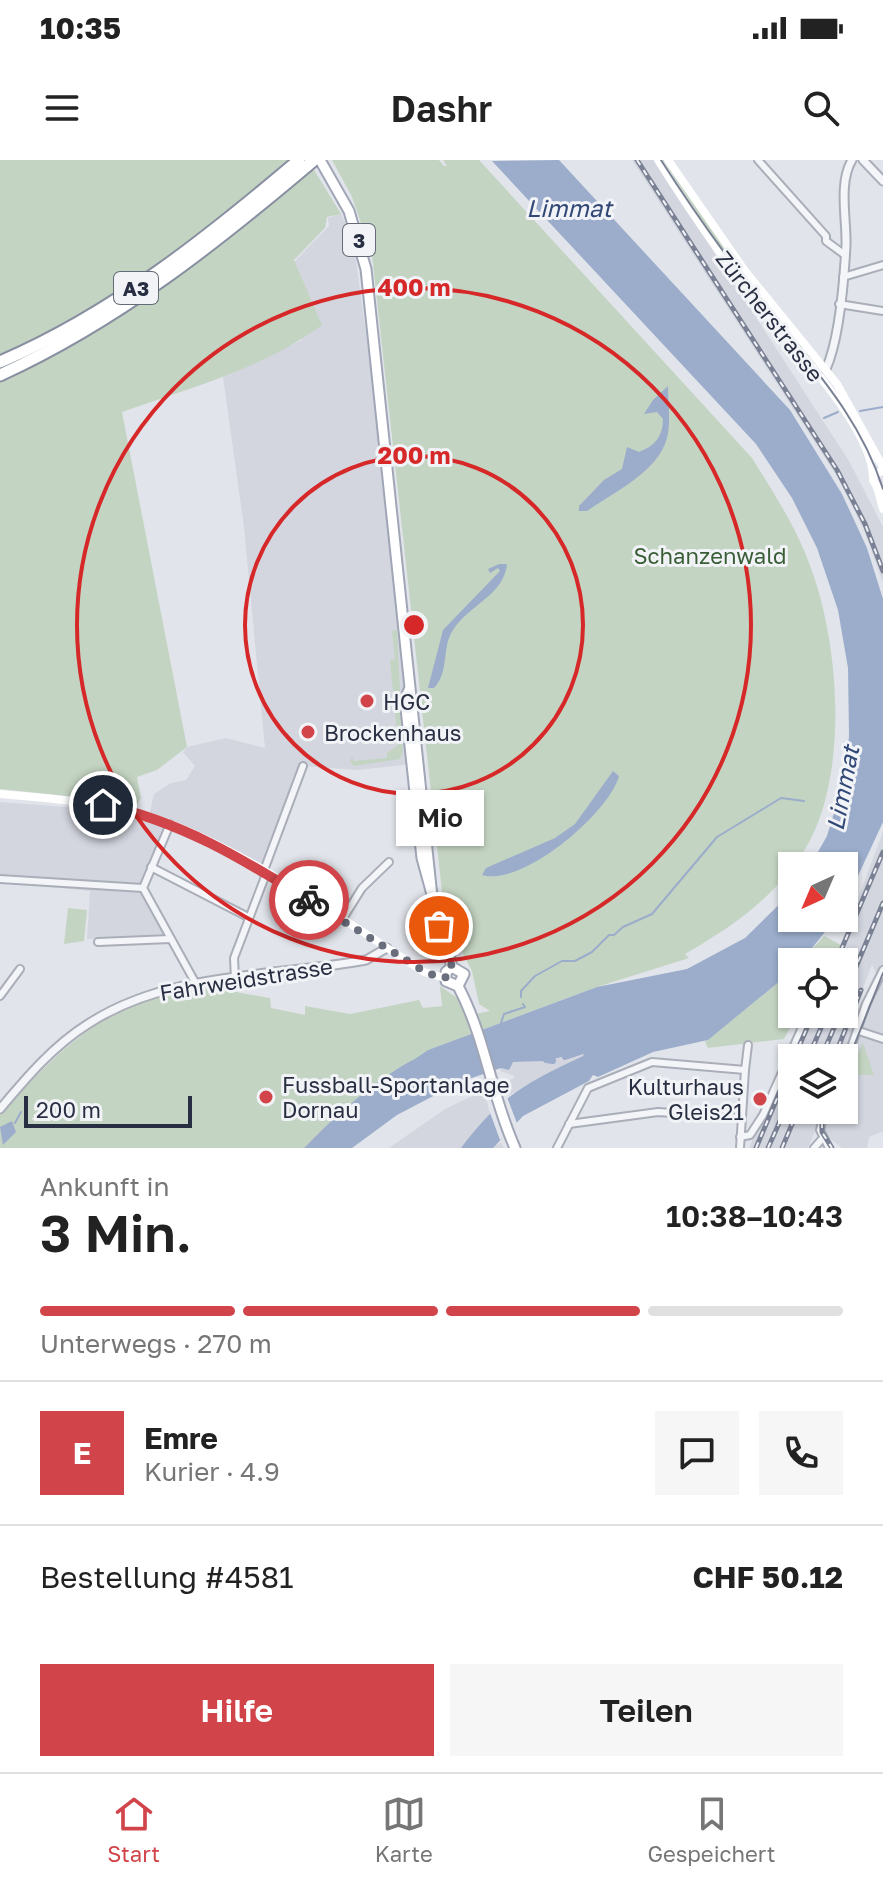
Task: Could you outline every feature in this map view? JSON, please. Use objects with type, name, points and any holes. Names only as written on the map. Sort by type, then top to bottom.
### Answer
[{"type":"highway","name":"A3","points":[[0,375],[110,318],[195,258],[299,160]]},
{"type":"highway","name":"A3","points":[[0,362],[59,334],[124,296],[317,160]]},
{"type":"main road","name":"3","points":[[317,160],[349,211],[366,269],[421,825],[432,897],[452,967]]},
{"type":"main road","name":"Zürcherstrasse","points":[[658,160],[740,281],[815,372],[852,425],[880,488],[883,509]]},
{"type":"main road","name":"Zürcherstrasse","points":[[668,160],[745,271],[823,365],[860,419],[883,469],[873,476]]},
{"type":"main road","points":[[0,794],[103,805],[170,824],[265,873],[430,975],[445,978]]},
{"type":"main road","points":[[445,978],[452,967],[464,974],[458,986],[473,1021],[495,1084],[496,1100],[515,1148]]},
{"type":"main road","points":[[445,978],[448,984],[458,986]]},
{"type":"street","points":[[758,160],[826,236],[826,241],[845,255]]},
{"type":"street","points":[[815,372],[832,351],[845,255],[846,177],[852,160]]},
{"type":"street","points":[[863,160],[883,181]]},
{"type":"street","points":[[843,277],[883,265]]},
{"type":"street","points":[[839,304],[883,311]]},
{"type":"street","points":[[235,979],[234,958],[303,766]]},
{"type":"street","points":[[170,824],[143,888],[196,984]]},
{"type":"street","points":[[342,920],[362,888],[389,862]]},
{"type":"street","points":[[151,867],[248,917]]},
{"type":"street","points":[[0,879],[143,888]]},
{"type":"street","points":[[98,942],[170,939]]},
{"type":"street","name":"Fahrweidstrasse","points":[[0,1109],[49,1055],[88,1024],[138,998],[196,984],[366,960],[387,948]]},
{"type":"street","points":[[0,996],[20,969]]},
{"type":"street","points":[[854,1044],[866,1004],[883,970]]},
{"type":"street","points":[[740,1137],[751,1134],[761,1119],[802,1028]]},
{"type":"street","points":[[859,1031],[883,1039]]},
{"type":"street","points":[[740,1148],[748,1045]]},
{"type":"street","points":[[557,1148],[588,1088],[644,1064],[659,1062],[745,1070]]},
{"type":"street","points":[[569,1124],[658,1112],[741,1118]]},
{"type":"street","points":[[820,1124],[822,1139],[829,1148]]},
{"type":"street","points":[[814,1148],[822,1139]]},
{"type":"shaded area","points":[[632,160],[654,160],[849,461],[883,527],[883,583],[864,530],[838,478]]},
{"type":"shaded area","points":[[341,214],[353,239],[394,540],[409,690],[412,764],[358,770],[303,766],[266,860],[259,864],[168,818],[141,882],[165,937],[87,939],[90,891],[0,882],[0,802],[104,810],[148,821],[154,794],[171,783],[186,780],[195,766],[183,752],[187,747],[226,738],[265,748],[244,527],[223,377],[302,340],[293,263],[329,226],[328,218]]},
{"type":"shaded area","points":[[883,832],[883,1131],[869,1137],[867,1148],[842,1148],[823,1133],[826,1124],[858,1124],[858,1044],[796,1044],[803,1028],[856,1028],[855,1032],[860,1035],[880,980],[872,965],[877,951],[858,1002],[858,948],[839,948],[845,932],[858,932],[858,898]]},
{"type":"shaded area","points":[[585,1052],[583,1056],[507,1096],[505,1092],[510,1089],[508,1083],[515,1076],[500,1071],[500,1068],[512,1062],[545,1061]]},
{"type":"shaded area","points":[[778,1083],[778,1124],[818,1124],[808,1148],[749,1148]]},
{"type":"shaded area","points":[[483,1091],[500,1139],[496,1146],[501,1142],[504,1148],[389,1148],[445,1109]]},
{"type":"green space","points":[[0,160],[308,160],[341,214],[327,217],[325,228],[294,260],[322,325],[251,365],[122,412],[187,747],[157,770],[137,777],[141,798],[136,807],[105,800],[0,789]]},
{"type":"green space","name":"Schanzenwald","points":[[332,160],[439,160],[447,166],[443,160],[479,160],[752,458],[800,541],[822,602],[829,638],[834,675],[834,751],[818,821],[803,852],[778,852],[778,884],[766,897],[735,922],[685,954],[689,958],[597,987],[428,1050],[361,1096],[304,1148],[0,1148],[0,1115],[42,1070],[89,1030],[142,1001],[171,993],[219,990],[270,998],[271,1008],[305,1015],[305,1006],[350,1014],[419,1000],[423,1008],[442,1006],[440,986],[457,998],[467,1016],[490,1011],[479,1004],[472,971],[445,919],[372,255],[352,197]]},
{"type":"green space","points":[[659,160],[666,160],[816,362],[814,367],[733,268]]},
{"type":"green space","points":[[397,630],[403,752],[400,759],[354,766],[350,761],[352,757],[354,761],[387,758],[387,753],[398,745],[390,660],[395,659],[392,631]]},
{"type":"green space","points":[[68,908],[87,910],[84,941],[64,944]]},
{"type":"green space","points":[[824,936],[841,945],[840,948],[813,948]]},
{"type":"green space","points":[[778,982],[778,1028],[790,1028],[784,1039],[708,1048],[705,1042]]},
{"type":"green space","points":[[863,1043],[874,1075],[858,1075],[858,1054]]},
{"type":"water","name":"Limmat","points":[[559,160],[790,410],[842,494],[867,548],[883,599],[883,822],[858,876],[858,852],[818,852],[827,836],[840,793],[849,737],[848,668],[838,610],[817,548],[792,498],[756,444],[492,161]]},
{"type":"water","points":[[668,386],[668,432],[662,450],[645,471],[622,489],[587,511],[579,511],[579,506],[604,480],[622,469],[627,447],[639,452],[657,440],[663,419],[657,412],[644,414]]},
{"type":"water","points":[[507,564],[500,584],[453,630],[439,681],[434,688],[428,688],[443,630],[500,571],[498,568],[490,573],[488,569]]},
{"type":"water","points":[[613,771],[619,776],[612,791],[599,809],[562,844],[519,870],[499,876],[482,875],[486,868],[555,838],[575,824]]},
{"type":"water","points":[[778,906],[778,932],[825,932],[812,948],[778,948],[778,982],[708,1040],[653,1052],[598,1077],[593,1075],[589,1081],[523,1116],[493,1148],[461,1148],[502,1103],[545,1074],[583,1056],[585,1051],[546,1061],[513,1062],[509,1070],[501,1068],[460,1082],[397,1115],[352,1148],[304,1148],[360,1096],[428,1050],[597,987],[687,969],[745,938]]},
{"type":"water","points":[[12,1121],[16,1132],[3,1145],[0,1127]]},
{"type":"pier","points":[[505,1092],[518,1126],[500,1140],[488,1107]]},
{"type":"waterway","points":[[860,411],[883,407]]},
{"type":"waterway","points":[[824,418],[838,412]]},
{"type":"waterway","points":[[521,997],[521,991],[535,976],[562,961],[575,961],[592,952],[609,935],[652,914],[717,837],[781,798],[804,801]]},
{"type":"waterway","points":[[500,1026],[504,1014],[525,1007],[523,1004]]},
{"type":"waterway","points":[[565,1057],[583,1051]]},
{"type":"waterway","points":[[546,1060],[553,1061]]},
{"type":"waterway","points":[[15,1123],[21,1112]]},
{"type":"tram line","points":[[661,160],[726,255],[834,394],[862,439],[883,489]]},
{"type":"tram line","points":[[855,1044],[883,973]]},
{"type":"tram line","points":[[822,1129],[823,1124]]},
{"type":"railway","points":[[637,160],[837,470],[865,524],[883,571]]},
{"type":"railway","points":[[842,948],[883,852]]},
{"type":"railway","points":[[858,962],[883,903]]},
{"type":"railway","points":[[840,1044],[861,990]]},
{"type":"railway","points":[[800,1044],[807,1028]]},
{"type":"railway","points":[[814,1044],[821,1028]]},
{"type":"railway","points":[[827,1044],[834,1028]]},
{"type":"railway","points":[[756,1148],[778,1096]]},
{"type":"railway","points":[[768,1148],[779,1124]]},
{"type":"railway","points":[[782,1148],[792,1124]]},
{"type":"railway","points":[[822,1124],[822,1132],[832,1148]]},
{"type":"way so far","points":[[309,900],[427,973],[445,978],[452,967],[439,926]]},
{"type":"place","name":"HGC","points":[[367,701]]},
{"type":"place","name":"Brockenhaus","points":[[308,732]]},
{"type":"place","name":"Mio","points":[[439,926]]},
{"type":"place","name":"Fussball-Sportanlage Dornau","points":[[266,1097]]},
{"type":"place","name":"Kulturhaus Gleis21","points":[[760,1099]]},
{"type":"route","points":[[103,805],[147,816],[193,833],[309,900]]}]
